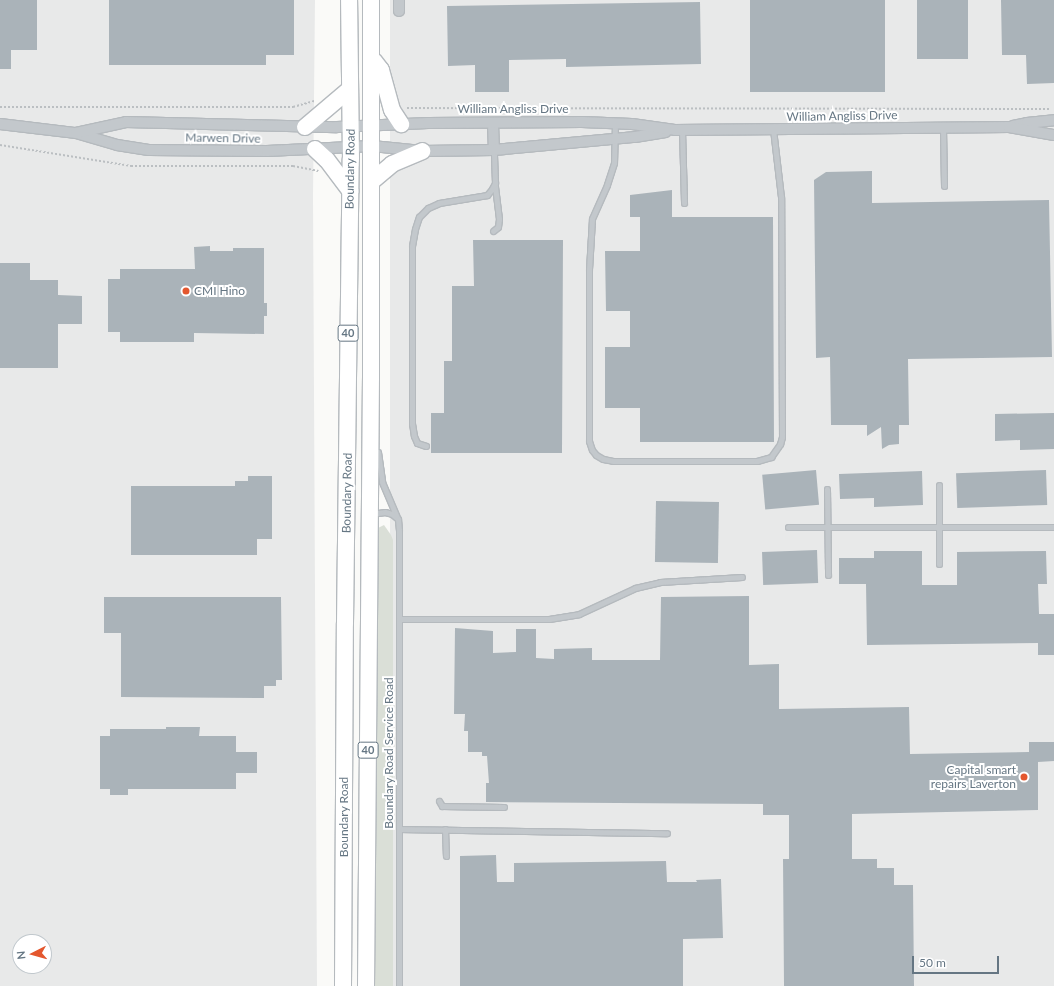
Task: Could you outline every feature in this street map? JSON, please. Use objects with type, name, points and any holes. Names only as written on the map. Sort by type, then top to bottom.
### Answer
[{"type":"main road","name":"Boundary Road","points":[[343,986],[351,147],[349,0]]},
{"type":"main road","name":"Boundary Road","points":[[366,986],[372,378],[371,0]]},
{"type":"main road","points":[[372,58],[380,70],[389,103],[401,124]]},
{"type":"main road","points":[[305,127],[350,89]]},
{"type":"main road","points":[[315,149],[327,160],[350,192]]},
{"type":"main road","points":[[372,181],[392,164],[422,151]]},
{"type":"main road","points":[[347,518],[370,514]]},
{"type":"street","points":[[399,0],[399,11]]},
{"type":"street","name":"William Angliss Drive","points":[[1009,127],[1054,120]]},
{"type":"street","name":"Marwen Drive","points":[[76,133],[126,122],[351,127]]},
{"type":"street","points":[[493,122],[494,150]]},
{"type":"street","name":"William Angliss Drive","points":[[351,127],[401,124],[493,122],[616,123],[679,130],[1009,127],[1054,135]]},
{"type":"street","name":"Marwen Drive","points":[[0,124],[76,133],[117,145],[148,150],[267,152],[372,146]]},
{"type":"street","name":"William Angliss Drive","points":[[372,146],[422,151],[494,150],[615,139],[679,130]]},
{"type":"lane","points":[[616,123],[614,163],[607,185],[592,219],[589,270],[589,441],[592,450],[602,459],[613,461],[757,461],[771,457],[780,444],[782,437],[781,197],[773,129]]},
{"type":"lane","points":[[943,128],[944,186]]},
{"type":"lane","points":[[679,130],[684,202]]},
{"type":"lane","points":[[493,231],[498,227],[499,219],[495,183],[494,150]]},
{"type":"lane","points":[[426,446],[417,443],[412,424],[412,246],[414,229],[419,217],[428,208],[445,202],[487,195],[495,183]]},
{"type":"lane","points":[[372,378],[376,401]]},
{"type":"lane","name":"Boundary Road Service Road","points":[[378,445],[382,482],[398,519],[399,530],[399,986]]},
{"type":"lane","points":[[939,485],[940,564]]},
{"type":"lane","points":[[827,489],[828,575]]},
{"type":"lane","points":[[370,514],[385,512],[392,514],[398,519]]},
{"type":"lane","points":[[788,527],[1054,527]]},
{"type":"lane","points":[[399,619],[549,619],[579,614],[635,588],[660,582],[742,577]]},
{"type":"lane","points":[[439,802],[442,806],[504,807]]},
{"type":"lane","points":[[399,829],[667,833]]},
{"type":"lane","points":[[445,829],[446,856]]},
{"type":"path","points":[[0,107],[293,107],[317,100]]},
{"type":"path","points":[[406,108],[1054,109]]},
{"type":"shaded area","points":[[0,0],[315,0],[313,196],[317,986],[0,986]]},
{"type":"shaded area","points":[[390,0],[1054,0],[1054,986],[390,986]]},
{"type":"shaded area","points":[[384,525],[393,540],[393,986],[373,986],[376,529]]},
{"type":"building","points":[[0,0],[37,0],[37,50],[11,50],[11,69],[0,69]]},
{"type":"building","points":[[109,0],[294,0],[294,55],[266,55],[266,65],[109,65]]},
{"type":"building","points":[[750,0],[885,0],[885,92],[750,92]]},
{"type":"building","points":[[917,0],[968,0],[968,59],[917,59]]},
{"type":"building","points":[[1001,0],[1054,0],[1054,83],[1027,84],[1026,55],[1002,55]]},
{"type":"building","points":[[700,2],[701,64],[566,67],[566,59],[509,60],[509,92],[475,92],[475,65],[448,66],[447,6]]},
{"type":"building","points":[[872,171],[872,203],[1049,200],[1052,357],[908,359],[909,425],[899,425],[899,444],[889,445],[882,449],[881,427],[867,436],[867,425],[831,425],[830,357],[816,358],[814,180],[826,172]]},
{"type":"building","points":[[672,190],[672,217],[773,217],[774,442],[640,442],[640,408],[605,408],[605,347],[630,347],[630,311],[606,311],[605,251],[640,251],[640,217],[630,217],[630,195]]},
{"type":"building","points":[[473,240],[563,240],[562,453],[431,453],[431,413],[444,413],[444,361],[452,361],[452,286],[474,286]]},
{"type":"building","name":"CMI Hino","points":[[210,246],[210,251],[233,251],[233,248],[264,248],[264,303],[267,303],[267,316],[264,316],[264,334],[194,333],[194,342],[120,342],[120,332],[108,332],[108,279],[120,279],[120,269],[195,269],[194,247]]},
{"type":"building","points":[[0,263],[30,263],[30,280],[58,280],[58,295],[82,296],[82,324],[58,324],[58,368],[0,368]]},
{"type":"building","points":[[1054,413],[1054,449],[1020,450],[1020,440],[995,441],[995,414]]},
{"type":"building","points":[[816,470],[819,505],[765,510],[762,475]]},
{"type":"building","points":[[1046,470],[1047,505],[957,508],[956,473]]},
{"type":"building","points":[[922,471],[923,505],[874,507],[874,498],[840,499],[839,474]]},
{"type":"building","points":[[248,476],[272,476],[272,539],[257,539],[257,555],[131,555],[131,486],[235,486],[235,481],[248,481]]},
{"type":"building","points":[[656,501],[719,502],[718,563],[655,562]]},
{"type":"building","points":[[817,550],[818,583],[763,585],[762,552]]},
{"type":"building","points":[[874,551],[922,551],[922,585],[957,585],[957,552],[1046,551],[1047,584],[1038,584],[1039,614],[1054,614],[1054,655],[1038,655],[1038,643],[867,645],[866,584],[839,584],[839,558],[874,558]]},
{"type":"building","points":[[749,596],[749,665],[779,664],[779,709],[909,707],[910,754],[1029,752],[1029,742],[1054,742],[1054,761],[1038,762],[1038,810],[852,814],[852,859],[877,859],[877,868],[894,868],[894,885],[913,885],[914,986],[784,986],[783,859],[789,859],[789,815],[763,815],[763,804],[486,802],[486,783],[489,783],[487,756],[482,756],[482,752],[468,752],[468,731],[464,731],[465,714],[454,714],[455,628],[493,631],[493,653],[516,652],[516,629],[536,629],[536,658],[554,659],[554,649],[592,648],[592,660],[660,660],[661,597]]},
{"type":"building","points":[[104,597],[281,597],[282,680],[276,680],[276,686],[264,686],[264,698],[121,697],[121,633],[104,633]]},
{"type":"building","points":[[166,727],[200,727],[199,736],[236,736],[236,752],[257,752],[257,773],[236,773],[236,789],[128,789],[128,795],[110,795],[110,789],[100,789],[100,736],[110,736],[110,729],[166,729]]},
{"type":"building","points":[[496,855],[497,882],[514,882],[514,863],[666,861],[667,882],[697,882],[696,880],[721,879],[723,938],[683,939],[683,986],[460,986],[460,856]]},
{"type":"place","name":"CMI Hino","points":[[186,291]]},
{"type":"place","name":"Capital smart repairs Laverton","points":[[1024,777]]}]
